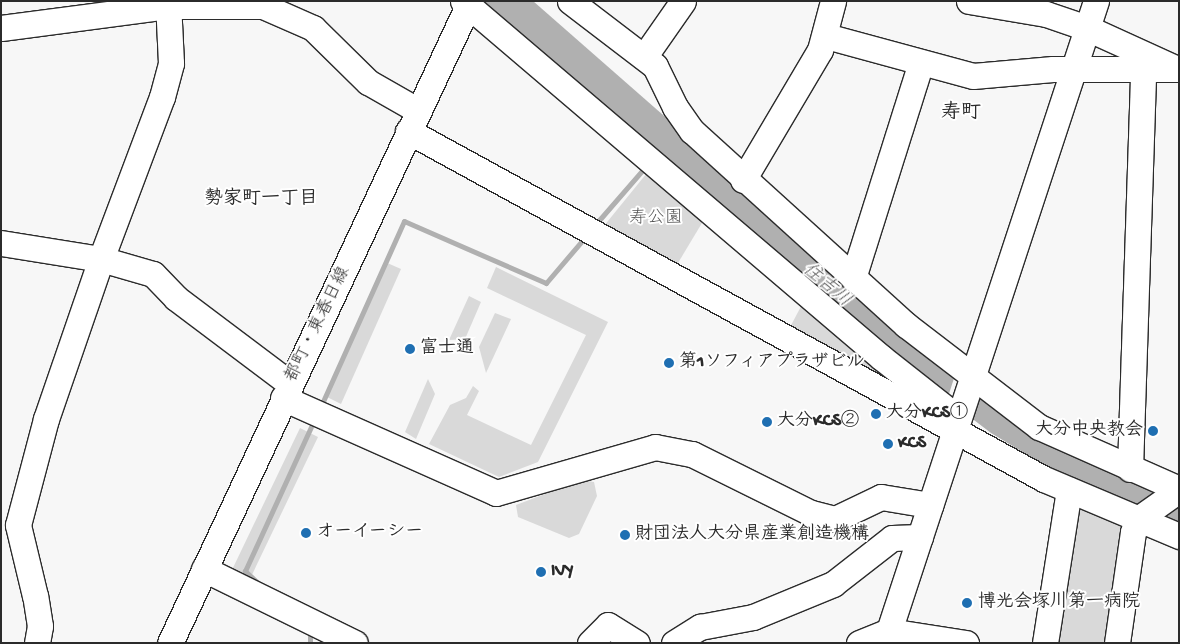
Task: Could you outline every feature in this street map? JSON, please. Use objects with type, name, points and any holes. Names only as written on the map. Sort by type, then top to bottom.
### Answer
[{"type":"street","points":[[570,1],[644,57],[658,71],[683,121],[743,180],[853,278],[963,402],[1069,490],[1142,516],[1179,536]]},
{"type":"street","points":[[644,57],[683,1]]},
{"type":"street","points":[[743,180],[826,36],[833,1]]},
{"type":"street","points":[[969,1],[1046,14],[1087,28],[1178,69]]},
{"type":"street","points":[[887,637],[1096,1]]},
{"type":"street","points":[[37,643],[40,626],[35,596],[10,524],[101,259],[162,97],[171,63],[168,3]]},
{"type":"street","points":[[1,28],[168,3],[263,6],[313,28],[368,82],[413,121],[590,230],[963,402],[1039,427],[1177,491],[1142,516],[1133,532],[1117,643]]},
{"type":"street","points":[[467,3],[882,358],[963,402]]},
{"type":"street","name":"都町・東春日線","points":[[170,643],[467,3]]},
{"type":"street","points":[[826,36],[921,62],[988,77],[1074,69],[1143,72],[1178,69]]},
{"type":"street","points":[[853,278],[921,62]]},
{"type":"street","points":[[1130,469],[1143,72]]},
{"type":"street","points":[[1,243],[101,259],[152,274],[176,298],[287,391],[496,493],[655,447],[692,454],[811,513],[835,518],[881,497],[930,505]]},
{"type":"street","points":[[1045,643],[1069,490]]},
{"type":"street","points":[[674,643],[700,627],[753,617],[833,584],[892,538],[920,537]]},
{"type":"street","points":[[204,569],[355,643]]},
{"type":"street","points":[[590,643],[608,625],[637,643]]},
{"type":"street","points":[[859,643],[887,637],[966,643]]},
{"type":"green space","name":"寿公園","points":[[651,168],[708,213],[675,268],[599,232]]},
{"type":"green space","points":[[385,262],[401,269],[341,404],[325,396]]},
{"type":"green space","points":[[496,267],[608,322],[538,462],[499,477],[429,444],[450,405],[466,398],[473,386],[479,391],[467,415],[531,445],[586,335],[487,288]]},
{"type":"green space","points":[[469,296],[481,302],[465,339],[449,340]]},
{"type":"green space","points":[[806,297],[939,407],[789,329]]},
{"type":"green space","points":[[495,313],[511,319],[486,373],[479,347]]},
{"type":"green space","points":[[428,379],[435,394],[416,439],[405,432]]},
{"type":"green space","points":[[300,428],[318,437],[249,581],[231,572]]},
{"type":"green space","points":[[582,480],[594,482],[597,496],[579,534],[569,538],[518,517],[516,505]]},
{"type":"green space","points":[[1075,501],[1119,524],[1125,532],[1109,643],[1049,643]]},
{"type":"water","name":"住吉川","points":[[483,1],[533,1],[956,372],[947,400]]},
{"type":"water","points":[[980,391],[1179,495],[1179,524],[1044,465],[991,433],[970,417]]},
{"type":"waterway","points":[[594,226],[646,166]]},
{"type":"waterway","points":[[320,408],[404,221],[546,283],[586,236]]},
{"type":"waterway","points":[[258,583],[245,571],[314,420]]},
{"type":"waterway","points":[[310,631],[310,643]]},
{"type":"place","name":"富士通","points":[[410,349]]},
{"type":"place","name":"第1ソフィアプラザビル","points":[[669,363]]},
{"type":"place","name":"大分KCS①","points":[[876,414]]},
{"type":"place","name":"大分KCS②","points":[[767,422]]},
{"type":"place","name":"大分中央教会","points":[[1153,431]]},
{"type":"place","name":"KCS","points":[[888,444]]},
{"type":"place","name":"オーイーシー","points":[[306,533]]},
{"type":"place","name":"財団法人大分県産業創造機構","points":[[625,535]]},
{"type":"place","name":"IVY","points":[[541,572]]},
{"type":"place","name":"博光会塚川第一病院","points":[[967,603]]},
{"type":"district","name":"寿町","points":[[961,113]]},
{"type":"district","name":"勢家町一丁目","points":[[261,200]]}]
